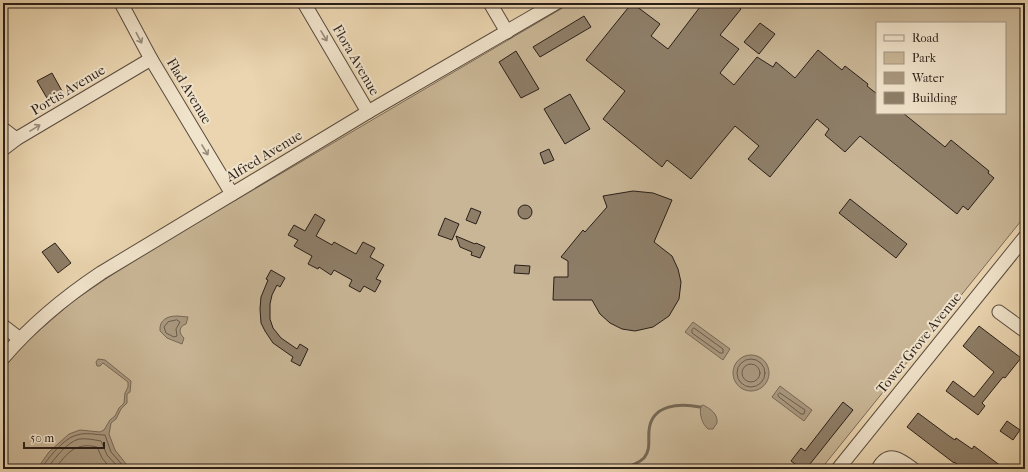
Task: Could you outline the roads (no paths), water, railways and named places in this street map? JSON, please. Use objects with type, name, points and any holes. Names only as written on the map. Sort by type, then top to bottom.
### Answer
[{"type":"street","name":"Flad Avenue","points":[[121,3],[151,59],[232,194]]},
{"type":"street","name":"Flora Avenue","points":[[304,3],[368,112]]},
{"type":"street","points":[[490,3],[507,32]]},
{"type":"street","name":"Alfred Avenue","points":[[3,358],[20,339],[67,297],[88,281],[368,112],[556,3]]},
{"type":"street","name":"Portis Avenue","points":[[3,149],[16,139],[151,59]]},
{"type":"street","points":[[3,129],[16,139]]},
{"type":"street","name":"Tower Grove Avenue","points":[[838,469],[1025,237]]},
{"type":"street","points":[[999,312],[1025,331]]},
{"type":"street","points":[[3,326],[20,339]]},
{"type":"street","points":[[878,469],[882,462],[889,458],[898,458],[913,469]]},
{"type":"water","points":[[177,316],[188,317],[186,324],[182,326],[180,330],[184,338],[182,344],[167,338],[160,331],[162,321],[164,319]]},
{"type":"water","points":[[693,322],[730,349],[723,360],[685,332]]},
{"type":"water","points":[[751,355],[761,358],[766,363],[769,373],[766,383],[761,388],[751,391],[741,388],[736,383],[733,373],[736,363],[741,358]]},
{"type":"water","points":[[98,359],[105,360],[131,381],[130,392],[127,394],[127,403],[121,409],[116,419],[111,423],[109,434],[115,450],[130,469],[37,469],[49,452],[69,434],[80,430],[100,432],[104,430],[124,403],[128,382],[103,363],[100,366],[97,366],[96,362]]},
{"type":"water","points":[[780,386],[812,410],[804,421],[772,397]]},
{"type":"water","points":[[703,405],[715,414],[717,423],[713,429],[708,429],[703,422],[700,412],[701,406]]},
{"type":"waterway","points":[[619,469],[633,465],[644,458],[648,452],[651,422],[655,415],[661,410],[668,407],[684,405],[700,407]]}]
